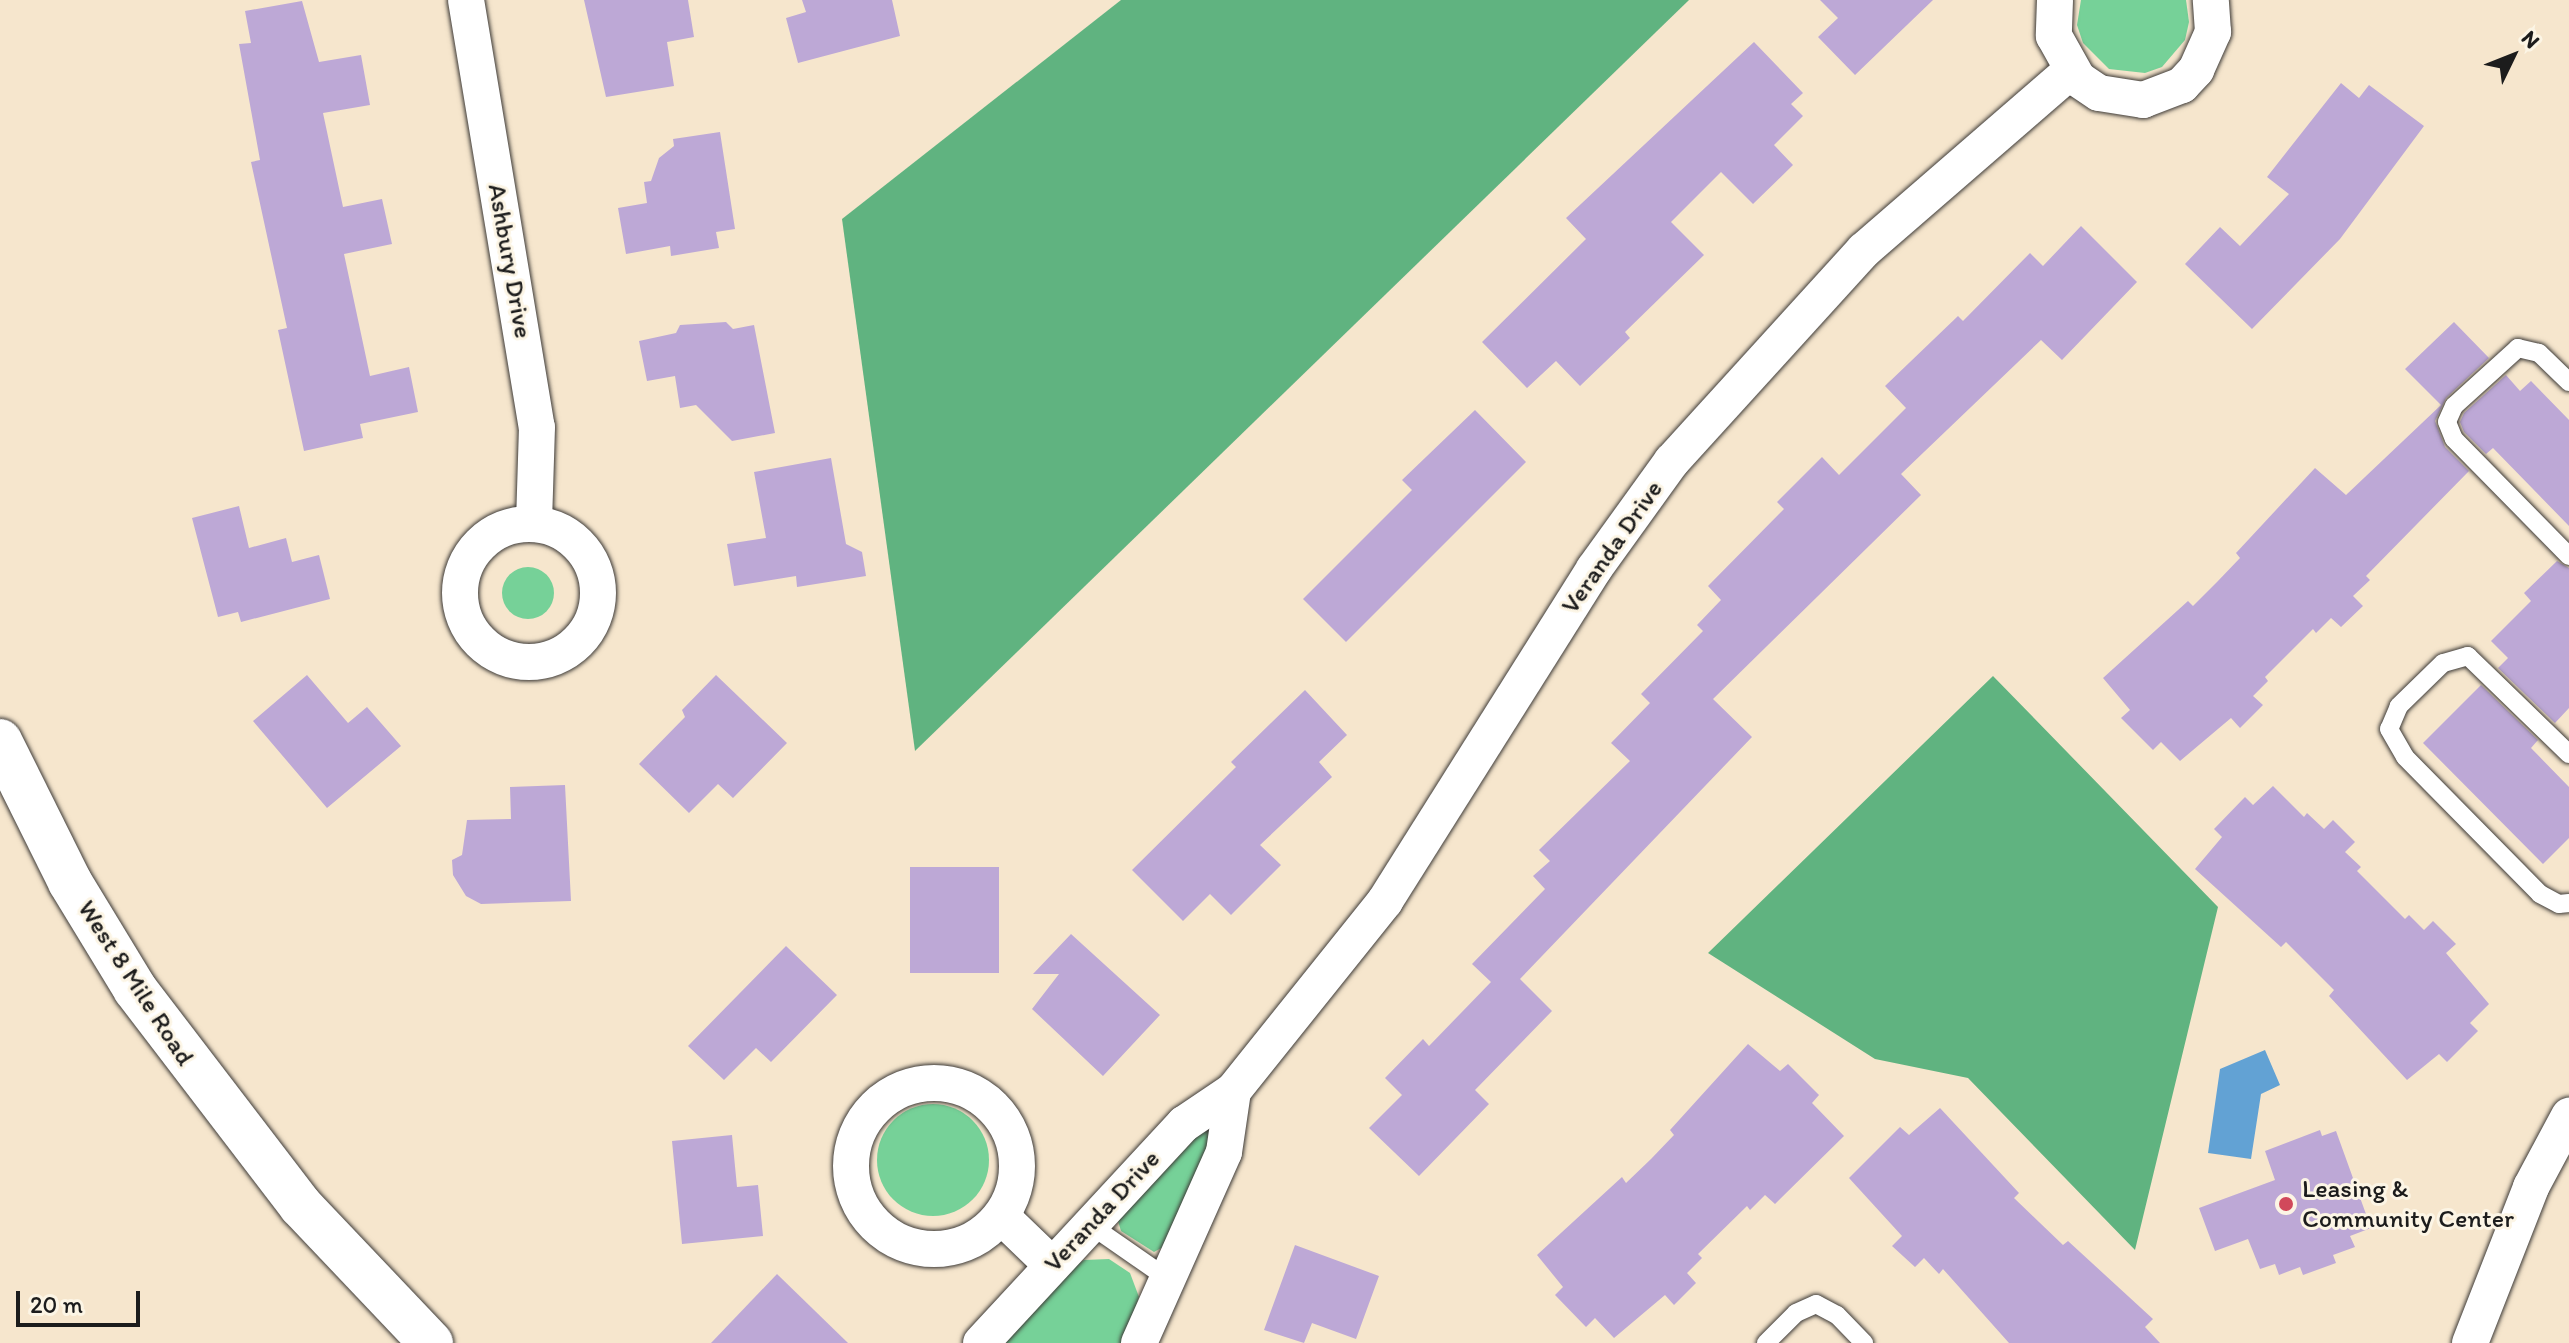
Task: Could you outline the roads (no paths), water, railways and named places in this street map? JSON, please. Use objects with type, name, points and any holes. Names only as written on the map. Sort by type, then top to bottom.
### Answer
[{"type":"main road","name":"West 8 Mile Road","points":[[0,741],[70,882],[135,989],[301,1206],[431,1343]]},
{"type":"street","name":"Ashbury Drive","points":[[466,0],[537,427],[534,524]]},
{"type":"street","points":[[2055,0],[2054,36],[2071,71],[2099,93],[2123,100],[2164,95],[2182,85],[2207,52],[2213,32],[2211,0]]},
{"type":"street","name":"Veranda Drive","points":[[981,1343],[1184,1124],[1233,1091],[1385,901],[1560,622],[1672,461],[1864,250],[2071,71]]},
{"type":"street","points":[[927,1083],[955,1086],[981,1098],[1001,1116],[1013,1139],[1017,1166],[1013,1193],[1001,1216],[982,1235],[944,1248],[904,1244],[881,1231],[862,1209],[852,1169],[859,1128],[877,1105],[900,1090],[927,1083]]},
{"type":"street","points":[[1139,1343],[1224,1152],[1233,1091]]},
{"type":"street","points":[[2470,1343],[2531,1187],[2569,1116]]},
{"type":"street","points":[[1001,1216],[1052,1265]]},
{"type":"lane","points":[[2569,382],[2539,353],[2518,348],[2454,406],[2447,422],[2454,439],[2569,556]]},
{"type":"lane","points":[[2569,754],[2468,656],[2443,663],[2399,706],[2389,729],[2405,757],[2540,894],[2559,904],[2569,903]]},
{"type":"lane","points":[[1089,1224],[1168,1279]]},
{"type":"lane","points":[[1766,1343],[1796,1313],[1816,1304],[1837,1315],[1864,1343]]},
{"type":"water","points":[[2265,1050],[2280,1085],[2261,1094],[2251,1159],[2208,1153],[2220,1069]]},
{"type":"place","name":"Leasing & Community Center","points":[[2286,1204]]}]
